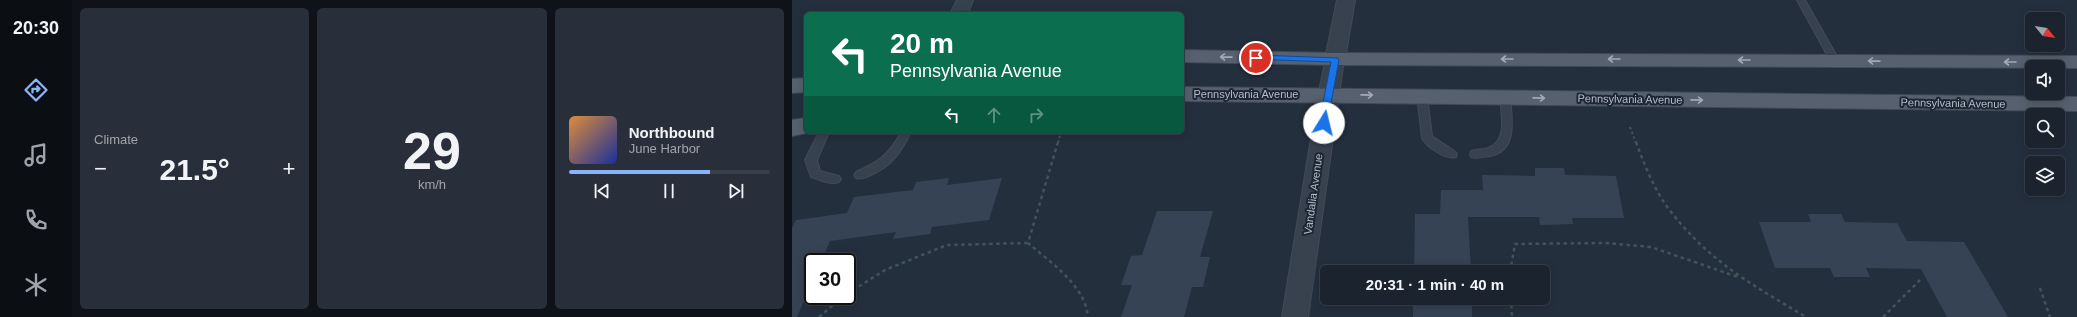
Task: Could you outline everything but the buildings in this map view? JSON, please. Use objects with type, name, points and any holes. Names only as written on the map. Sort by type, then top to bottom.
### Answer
[{"type":"main road","points":[[1184,56],[1335,60],[1834,60],[2077,62]]},
{"type":"main road","points":[[792,86],[804,85]]},
{"type":"main road","name":"Pennsylvania Avenue","points":[[1184,94],[2077,104]]},
{"type":"main road","points":[[792,128],[804,126]]},
{"type":"street","points":[[959,12],[965,0]]},
{"type":"street","name":"Vandalia Avenue","points":[[1295,317],[1328,95],[1346,0]]},
{"type":"lane","points":[[1801,0],[1834,60]]},
{"type":"lane","points":[[1422,96],[1427,138],[1441,149],[1452,154]]},
{"type":"lane","points":[[1475,154],[1492,151],[1504,142],[1508,125],[1505,97]]},
{"type":"lane","points":[[823,134],[811,160],[815,174],[835,179]]},
{"type":"lane","points":[[860,175],[878,167],[896,153],[905,134]]},
{"type":"path","points":[[1630,127],[1646,168],[1666,207],[1702,248],[1740,278],[1806,317]]},
{"type":"path","points":[[1028,243],[1060,134]]},
{"type":"path","points":[[856,288],[885,270],[947,245],[976,243],[1028,243],[1071,281],[1089,311],[1088,317]]},
{"type":"path","points":[[1511,265],[1515,244],[1606,244],[1651,247],[1740,278]]},
{"type":"path","points":[[1882,317],[1920,280]]},
{"type":"path","points":[[2040,288],[2050,317]]},
{"type":"path","points":[[820,317],[834,305]]},
{"type":"path","points":[[1511,305],[1512,317]]},
{"type":"route","points":[[1256,58],[1335,60],[1324,123]]}]
